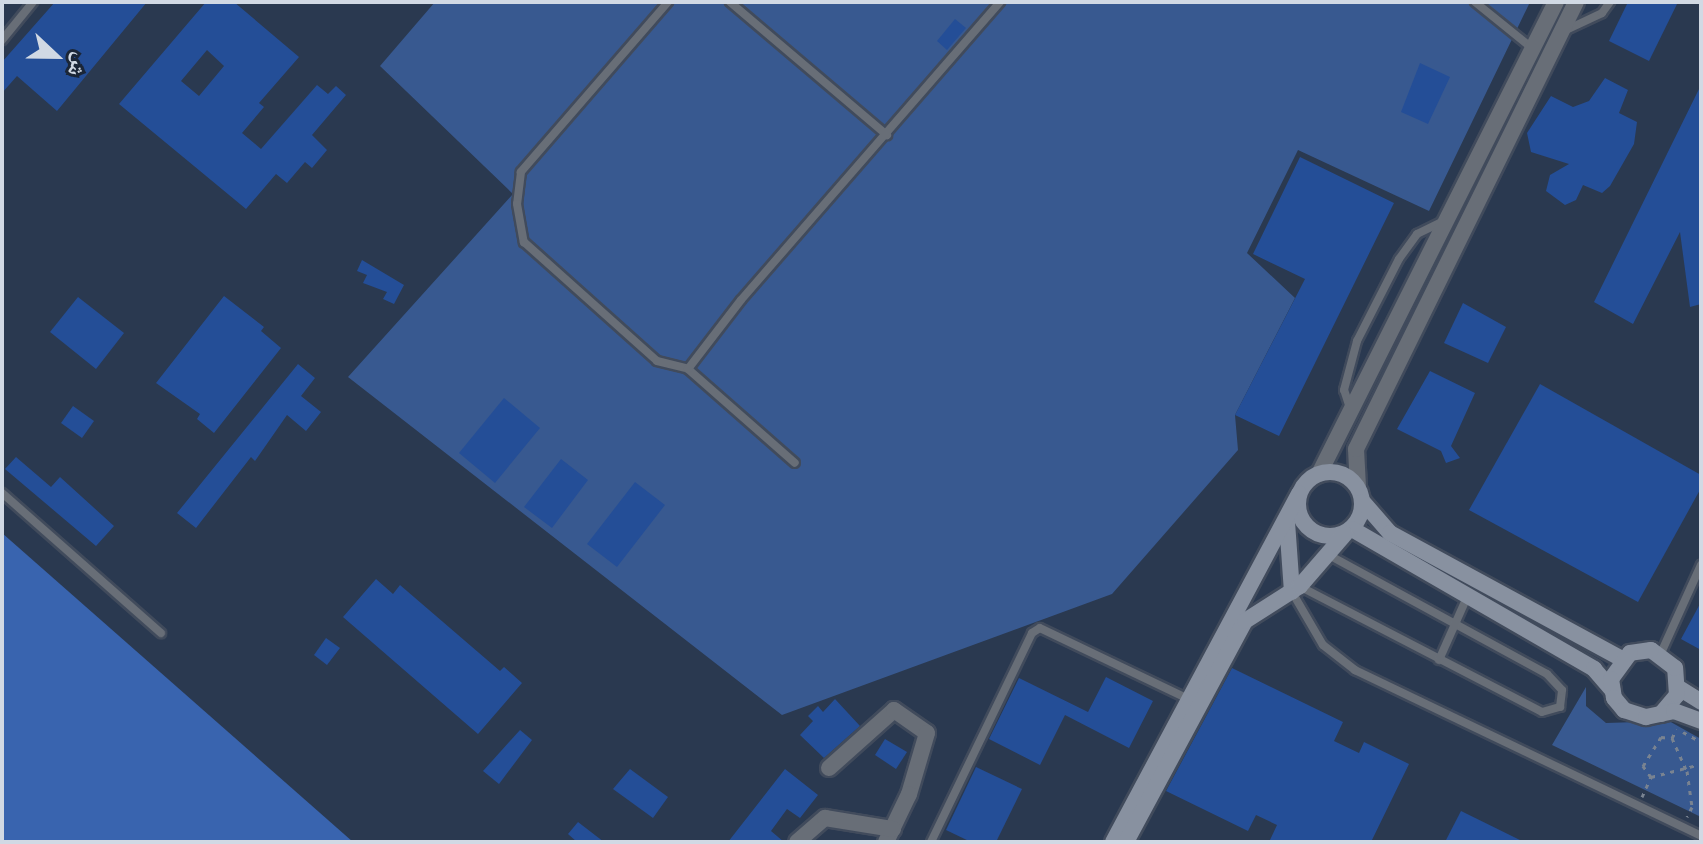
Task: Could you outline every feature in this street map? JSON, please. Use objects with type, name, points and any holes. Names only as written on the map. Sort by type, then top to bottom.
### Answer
[{"type":"street","points":[[1113,842],[1186,698],[1287,521],[1299,494],[1319,474],[1352,413],[1556,2]]},
{"type":"street","points":[[1126,842],[1245,621],[1296,589],[1349,531],[1360,495],[1356,449],[1576,2]]},
{"type":"street","points":[[1319,474],[1348,477],[1390,533],[1622,659]]},
{"type":"street","points":[[1299,494],[1299,514],[1309,530],[1327,537],[1349,531],[1594,669],[1631,714],[1674,711],[1701,721]]},
{"type":"street","points":[[1287,521],[1296,589]]},
{"type":"street","points":[[1612,690],[1622,659],[1640,650],[1661,653],[1675,668],[1679,688],[1661,714]]},
{"type":"street","points":[[1679,688],[1701,702]]},
{"type":"street","points":[[797,842],[825,818],[889,835],[927,733],[894,710],[829,768]]},
{"type":"lane","points":[[2,40],[33,2]]},
{"type":"lane","points":[[668,2],[521,172],[517,204],[528,247],[657,361],[688,369],[795,463]]},
{"type":"lane","points":[[730,2],[887,135]]},
{"type":"lane","points":[[688,369],[741,300],[1000,2]]},
{"type":"lane","points":[[1475,2],[1534,50]]},
{"type":"lane","points":[[1561,32],[1602,13],[1610,2]]},
{"type":"lane","points":[[1352,413],[1344,390],[1364,327],[1417,234],[1448,219]]},
{"type":"lane","points":[[2,493],[161,633]]},
{"type":"lane","points":[[1296,589],[1542,712],[1551,714],[1561,704],[1562,690],[1547,674],[1457,622],[1329,555]]},
{"type":"lane","points":[[1661,653],[1701,565]]},
{"type":"lane","points":[[1296,589],[1323,645],[1355,670],[1701,836]]},
{"type":"lane","points":[[1439,660],[1467,597]]},
{"type":"lane","points":[[931,842],[1032,633],[1040,628],[1186,698]]},
{"type":"path","points":[[1672,738],[1677,729],[1701,742]]},
{"type":"path","points":[[1651,777],[1643,766],[1661,737],[1672,738]]},
{"type":"path","points":[[1672,738],[1687,771],[1692,807],[1682,827]]},
{"type":"path","points":[[1651,777],[1687,771],[1701,764]]},
{"type":"path","points":[[1638,806],[1651,777]]},
{"type":"shaded area","points":[[2,2],[1701,2],[1701,842],[2,842]]},
{"type":"shaded area","points":[[435,2],[1530,2],[1429,211],[1298,150],[1247,253],[1295,298],[1235,415],[1238,450],[1112,594],[782,715],[348,377],[513,194],[380,66]]},
{"type":"shaded area","points":[[2,533],[353,842],[2,842]]},
{"type":"shaded area","points":[[1586,687],[1586,706],[1606,723],[1669,721],[1701,739],[1701,817],[1552,745]]},
{"type":"building","points":[[55,2],[147,2],[57,111],[17,76],[2,93],[2,62]]},
{"type":"building","points":[[206,2],[234,2],[299,57],[259,103],[264,107],[242,133],[261,149],[317,85],[328,94],[336,86],[346,95],[312,135],[327,150],[312,168],[305,162],[287,183],[276,174],[246,209],[119,104]],"holes":[[[207,50],[224,66],[199,96],[181,81]]]},
{"type":"building","points":[[1628,2],[1678,2],[1649,61],[1609,41]]},
{"type":"building","points":[[955,19],[966,28],[947,50],[937,41]]},
{"type":"building","points":[[1420,63],[1450,77],[1428,124],[1401,112]]},
{"type":"building","points":[[1605,78],[1628,90],[1619,113],[1637,122],[1634,144],[1610,186],[1602,193],[1583,185],[1576,200],[1565,205],[1546,191],[1550,175],[1569,164],[1531,152],[1527,133],[1551,96],[1573,107],[1589,101]]},
{"type":"building","points":[[1701,85],[1701,304],[1690,307],[1680,232],[1633,324],[1594,302]]},
{"type":"building","points":[[1300,157],[1394,203],[1279,436],[1235,415],[1305,279],[1253,254]]},
{"type":"building","points":[[362,260],[404,285],[394,304],[383,299],[387,292],[363,283],[367,275],[357,271]]},
{"type":"building","points":[[224,296],[264,327],[261,331],[281,348],[214,433],[197,419],[200,414],[156,383]]},
{"type":"building","points":[[78,297],[124,333],[96,369],[50,332]]},
{"type":"building","points":[[1463,303],[1506,327],[1488,363],[1444,343]]},
{"type":"building","points":[[298,364],[315,378],[301,396],[321,412],[306,431],[287,415],[255,461],[251,457],[196,528],[177,513]]},
{"type":"building","points":[[1430,371],[1475,393],[1451,446],[1460,458],[1446,463],[1441,451],[1397,429]]},
{"type":"building","points":[[1540,384],[1701,475],[1701,488],[1638,602],[1469,510]]},
{"type":"building","points":[[504,398],[540,428],[495,483],[459,453]]},
{"type":"building","points":[[73,406],[94,421],[82,438],[61,423]]},
{"type":"building","points":[[16,457],[51,487],[60,477],[114,526],[96,546],[5,469]]},
{"type":"building","points":[[561,459],[588,480],[552,528],[524,507]]},
{"type":"building","points":[[635,482],[665,505],[617,567],[587,544]]},
{"type":"building","points":[[376,579],[393,594],[400,585],[500,671],[504,667],[522,683],[478,734],[343,617]]},
{"type":"building","points":[[1701,602],[1701,650],[1681,639]]},
{"type":"building","points":[[326,638],[340,648],[327,665],[314,655]]},
{"type":"building","points":[[1232,668],[1343,722],[1334,741],[1359,753],[1364,742],[1409,764],[1371,842],[1269,842],[1277,825],[1256,815],[1248,831],[1166,791]]},
{"type":"building","points":[[1106,677],[1153,701],[1129,748],[1065,715],[1040,765],[989,739],[1019,678],[1088,712]]},
{"type":"building","points":[[835,699],[860,726],[824,758],[800,735],[813,721],[808,716],[818,706],[823,712]]},
{"type":"building","points":[[520,730],[532,740],[499,784],[483,771]]},
{"type":"building","points":[[885,739],[907,752],[896,769],[875,755]]},
{"type":"building","points":[[976,767],[1022,789],[996,842],[971,842],[946,830]]},
{"type":"building","points":[[630,769],[668,797],[653,818],[613,789]]},
{"type":"building","points":[[785,769],[818,795],[800,818],[787,809],[771,831],[784,842],[728,842]]},
{"type":"building","points":[[1461,811],[1524,842],[1445,842]]},
{"type":"building","points":[[578,822],[604,842],[577,842],[568,834]]}]
